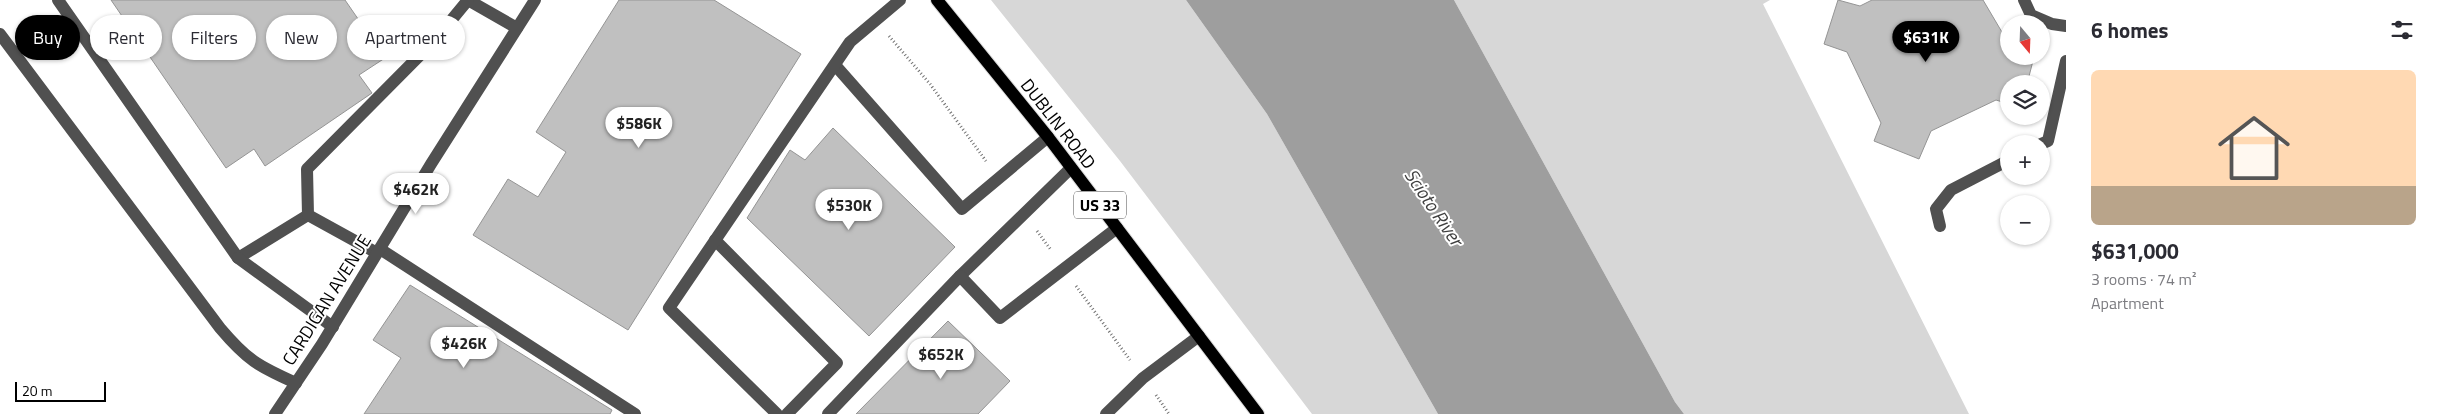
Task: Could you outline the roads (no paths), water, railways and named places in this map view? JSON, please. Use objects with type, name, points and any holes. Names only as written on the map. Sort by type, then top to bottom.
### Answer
[{"type":"main road","name":"DUBLIN ROAD","points":[[937,0],[1048,137],[1258,414]]},
{"type":"street","points":[[58,0],[238,258],[333,327]]},
{"type":"street","points":[[308,215],[307,169],[436,40],[468,0],[517,28]]},
{"type":"street","name":"CARDIGAN AVENUE","points":[[275,414],[333,327],[378,251],[535,0]]},
{"type":"street","points":[[776,414],[669,308],[850,42],[900,0]]},
{"type":"street","points":[[2024,0],[2031,15],[2052,24],[2066,26]]},
{"type":"street","points":[[0,34],[220,328],[242,354],[262,368],[296,383]]},
{"type":"street","points":[[2049,135],[2066,61]]},
{"type":"street","points":[[834,65],[962,210],[1048,137]]},
{"type":"street","points":[[1940,226],[1936,208],[1951,190],[2000,165]]},
{"type":"street","points":[[828,414],[960,276],[1071,168]]},
{"type":"street","points":[[238,258],[308,215]]},
{"type":"street","points":[[308,215],[378,251],[635,414]]},
{"type":"street","points":[[960,276],[1000,318],[1117,228]]},
{"type":"street","points":[[715,240],[837,363],[787,414]]},
{"type":"street","points":[[1106,414],[1143,378],[1199,336]]},
{"type":"water","name":"Scioto River","points":[[1186,0],[1454,0],[1675,402],[1684,414],[1438,414],[1267,114]]}]
